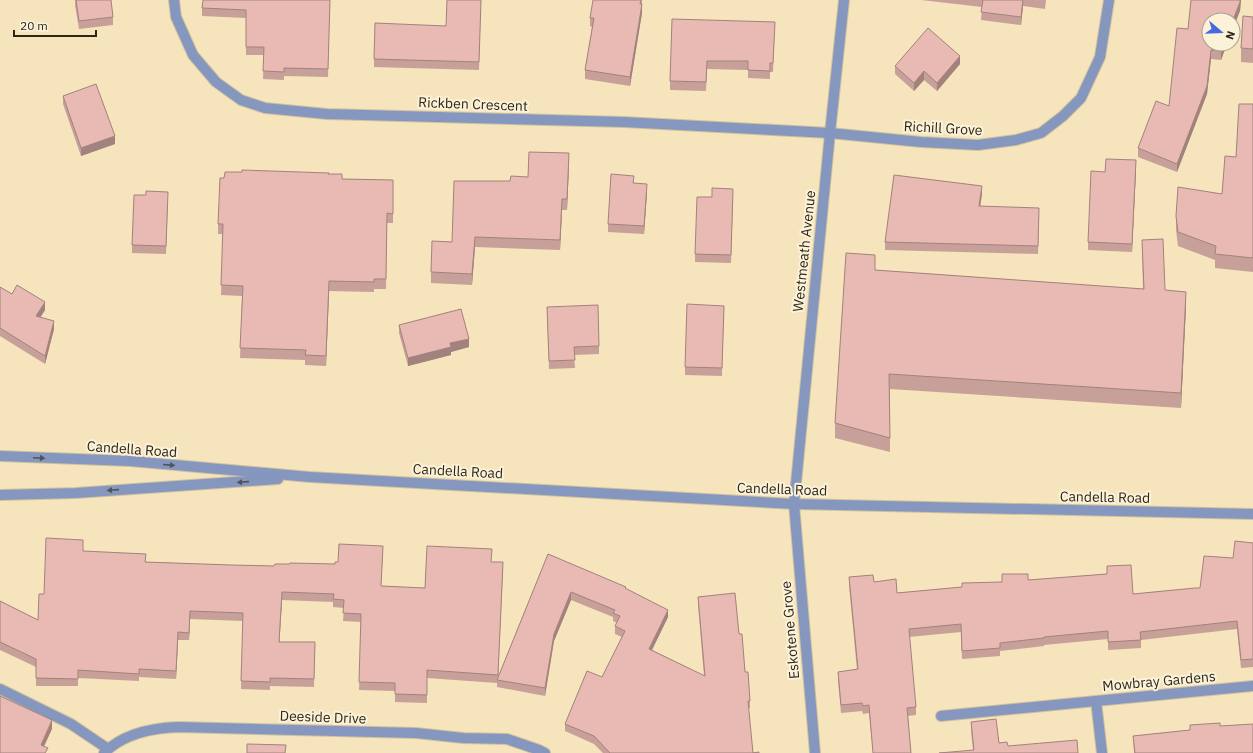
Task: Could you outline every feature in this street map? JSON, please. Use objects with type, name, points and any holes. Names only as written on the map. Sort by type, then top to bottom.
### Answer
[{"type":"street","name":"Rickben Crescent","points":[[174,0],[176,17],[193,55],[202,66],[216,82],[241,100],[265,108],[327,114],[624,122],[830,133]]},
{"type":"street","name":"Westmeath Avenue","points":[[794,504],[844,0]]},
{"type":"street","name":"Richill Grove","points":[[830,133],[921,142],[978,145],[1016,140],[1041,133],[1063,116],[1081,98],[1100,57],[1109,0]]},
{"type":"street","name":"Candella Road","points":[[0,456],[130,461],[310,477],[794,504],[1253,514]]},
{"type":"street","name":"Candella Road","points":[[0,495],[76,493],[310,477]]},
{"type":"street","name":"Eskotene Grove","points":[[794,504],[815,753]]},
{"type":"street","name":"Mowbray Gardens","points":[[1102,753],[1096,701],[1253,686]]},
{"type":"street","points":[[0,689],[71,724],[106,751]]},
{"type":"street","points":[[941,716],[1096,701]]},
{"type":"street","name":"Deeside Drive","points":[[106,751],[132,736],[144,732],[161,728],[178,727],[416,733],[464,738],[507,739],[545,753]]},
{"type":"building","points":[[76,0],[111,0],[113,17],[79,21]]},
{"type":"building","points":[[203,0],[330,0],[328,69],[284,68],[284,72],[263,71],[264,47],[246,47],[246,10],[202,8]]},
{"type":"building","points":[[447,0],[481,0],[479,62],[374,59],[375,23],[446,26]]},
{"type":"building","points":[[593,0],[641,0],[640,4],[642,4],[630,77],[585,70],[594,18],[590,18]]},
{"type":"building","points":[[983,0],[1023,0],[1021,17],[981,12]]},
{"type":"building","points":[[1191,0],[1240,0],[1236,12],[1201,12],[1201,52],[1211,52],[1207,86],[1177,164],[1138,148],[1156,101],[1169,106],[1177,28],[1188,29]]},
{"type":"building","points":[[1243,16],[1253,17],[1253,49],[1241,48]]},
{"type":"building","points":[[672,19],[775,22],[773,63],[770,63],[770,71],[748,70],[748,61],[707,61],[706,82],[670,81]]},
{"type":"building","points":[[928,28],[960,56],[937,83],[924,71],[914,83],[895,66]]},
{"type":"building","points":[[96,84],[115,136],[81,148],[63,96]]},
{"type":"building","points":[[1239,104],[1253,104],[1253,258],[1215,254],[1216,246],[1178,232],[1176,216],[1178,187],[1222,194],[1225,156],[1236,157]]},
{"type":"building","points":[[529,152],[569,153],[567,199],[562,199],[560,240],[475,237],[472,274],[431,272],[432,241],[452,242],[454,181],[510,181],[511,176],[528,177]]},
{"type":"building","points":[[1106,159],[1136,160],[1132,244],[1088,242],[1091,171],[1105,172]]},
{"type":"building","points":[[242,170],[329,173],[328,174],[342,174],[342,179],[393,180],[393,214],[387,213],[386,279],[374,279],[374,282],[329,281],[326,356],[305,355],[306,350],[240,348],[243,286],[221,285],[223,224],[218,224],[220,178],[224,178],[225,172],[242,172]]},
{"type":"building","points":[[611,174],[634,176],[633,183],[647,184],[644,226],[608,224]]},
{"type":"building","points":[[894,175],[982,186],[979,206],[1039,208],[1038,246],[885,242]]},
{"type":"building","points":[[712,188],[733,189],[731,255],[695,254],[697,197],[712,197]]},
{"type":"building","points":[[146,191],[168,192],[166,246],[132,245],[134,195],[146,195]]},
{"type":"building","points":[[1163,239],[1165,290],[1186,292],[1181,393],[889,374],[890,438],[835,423],[846,253],[875,255],[875,270],[1144,289],[1142,240]]},
{"type":"building","points":[[17,285],[45,302],[36,316],[54,321],[45,356],[0,328],[0,287],[12,294]]},
{"type":"building","points":[[687,304],[724,306],[722,368],[685,367]]},
{"type":"building","points":[[598,305],[599,346],[574,347],[575,360],[549,361],[547,307]]},
{"type":"building","points":[[461,309],[469,339],[450,343],[451,347],[408,358],[399,325]]},
{"type":"building","points":[[46,538],[83,540],[83,551],[146,554],[145,562],[231,565],[274,566],[275,564],[290,563],[335,564],[335,562],[338,562],[339,544],[383,546],[381,586],[425,588],[427,546],[492,549],[491,562],[503,562],[498,675],[427,670],[427,695],[395,694],[395,683],[359,682],[361,614],[343,613],[344,600],[333,599],[334,594],[282,592],[279,642],[315,642],[314,679],[270,678],[270,682],[241,681],[243,613],[190,611],[189,633],[178,632],[176,671],[139,669],[139,674],[78,670],[78,679],[36,678],[36,659],[0,642],[0,601],[38,620],[39,594],[44,594]]},
{"type":"building","points":[[1235,541],[1253,543],[1253,659],[1241,660],[1237,621],[1140,632],[1141,640],[1108,642],[1108,631],[1000,643],[1000,648],[962,651],[961,624],[909,629],[916,707],[907,708],[911,753],[873,753],[869,705],[863,706],[862,703],[841,705],[838,672],[858,669],[849,577],[873,575],[874,582],[896,579],[897,593],[962,587],[962,583],[1002,582],[1002,574],[1028,574],[1028,580],[1107,574],[1107,566],[1131,565],[1133,594],[1200,588],[1204,556],[1233,558]]},
{"type":"building","points":[[548,554],[626,587],[625,588],[668,610],[649,649],[705,676],[698,597],[735,593],[739,634],[742,634],[745,672],[748,672],[750,701],[748,701],[753,753],[610,753],[594,736],[565,724],[587,671],[602,677],[625,631],[615,626],[620,616],[613,613],[615,610],[571,592],[554,634],[545,688],[497,680]]},
{"type":"building","points":[[0,696],[52,720],[41,745],[48,748],[45,753],[0,753]]},
{"type":"building","points":[[996,719],[999,743],[1007,742],[1008,746],[1077,740],[1078,753],[939,753],[974,750],[971,722]]},
{"type":"building","points":[[1220,723],[1220,726],[1253,724],[1253,753],[1135,753],[1133,736],[1190,730],[1190,725]]},
{"type":"building","points":[[247,744],[286,745],[285,753],[247,753]]}]
